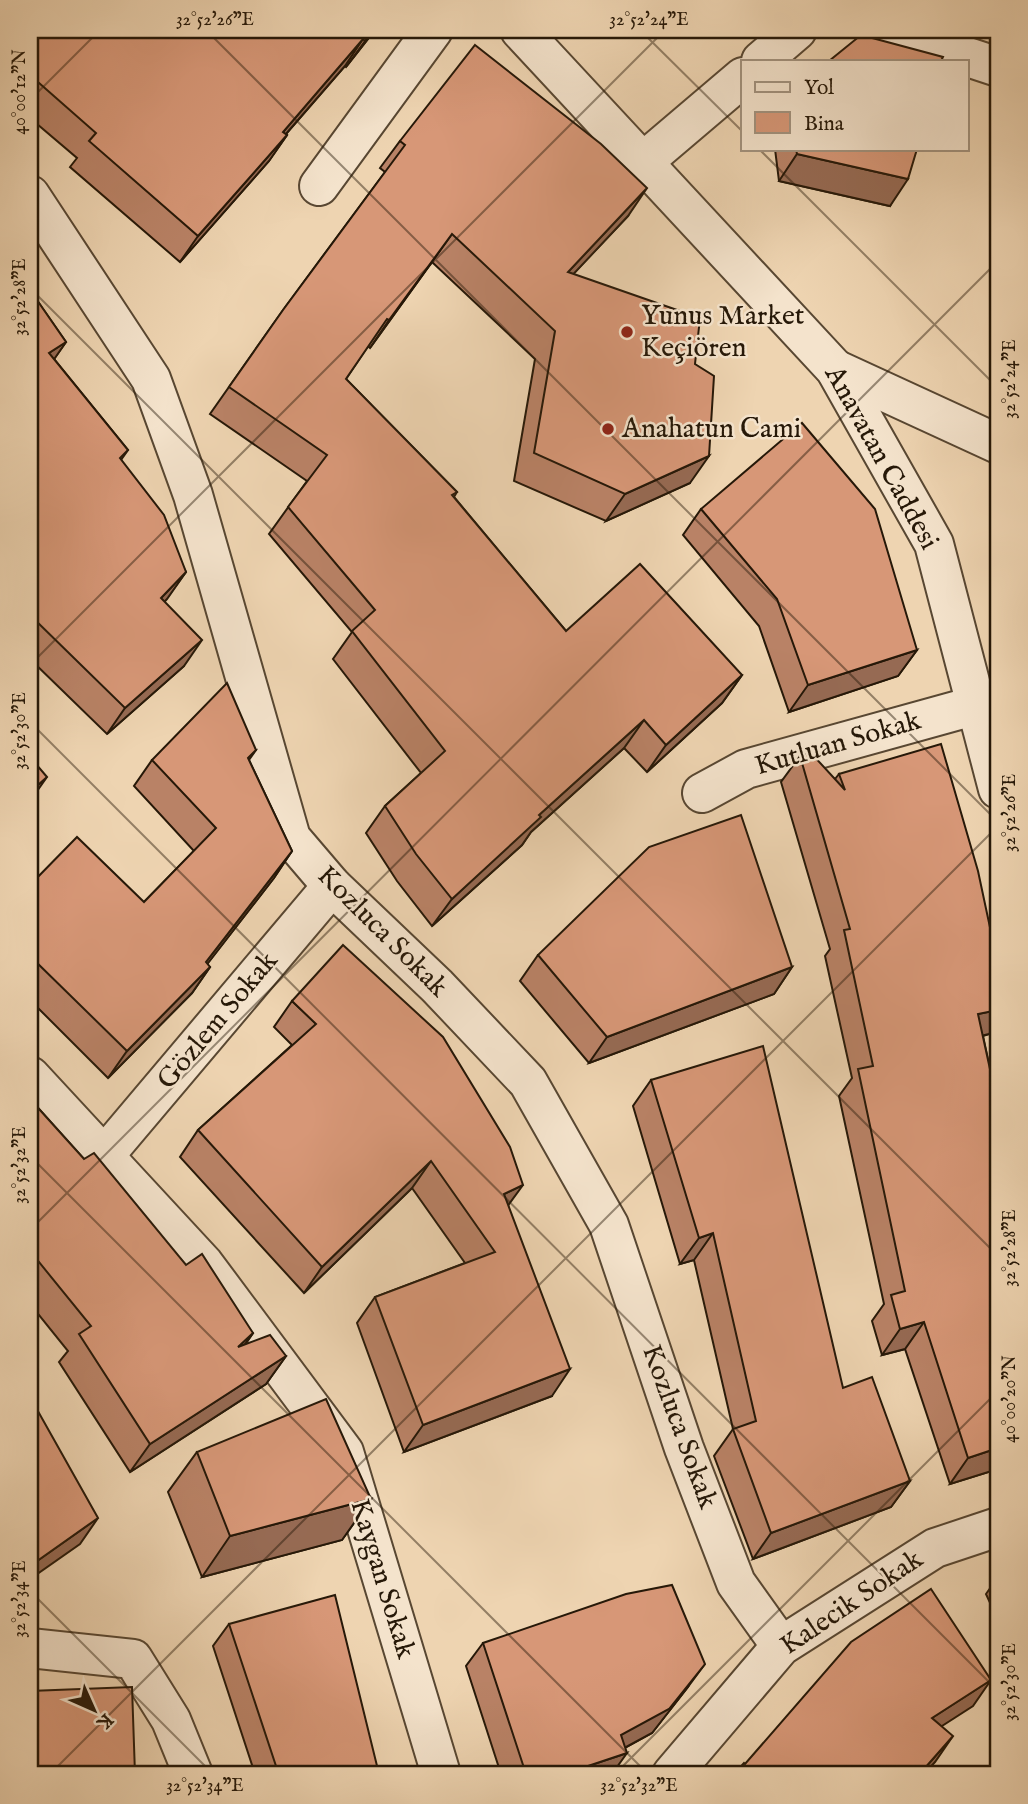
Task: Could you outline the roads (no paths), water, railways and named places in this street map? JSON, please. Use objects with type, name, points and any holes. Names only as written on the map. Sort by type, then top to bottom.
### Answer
[{"type":"street","points":[[319,186],[433,30]]},
{"type":"street","name":"Anavatan Caddesi","points":[[520,30],[835,369],[934,544],[998,789]]},
{"type":"street","points":[[762,60],[797,30]]},
{"type":"street","points":[[886,30],[998,66]]},
{"type":"street","points":[[643,162],[741,79]]},
{"type":"street","name":"Kozluca Sokak","points":[[30,195],[151,379],[193,495],[291,838],[332,886],[437,986],[528,1082],[609,1225],[684,1448],[736,1583],[781,1646]]},
{"type":"street","points":[[835,369],[998,444]]},
{"type":"street","name":"Kutluan Sokak","points":[[702,793],[746,769],[977,705]]},
{"type":"street","name":"Gözlem Sokak","points":[[104,1156],[332,886]]},
{"type":"street","name":"Kaygan Sokak","points":[[30,1076],[204,1264],[344,1452],[441,1774]]},
{"type":"street","name":"Kalecik Sokak","points":[[671,1774],[781,1646],[935,1548],[998,1527]]},
{"type":"street","points":[[30,1648],[133,1659],[171,1720],[193,1774]]},
{"type":"place","name":"Yunus Market Keçiören","points":[[627,332]]},
{"type":"place","name":"Anahatun Cami","points":[[608,429]]}]
